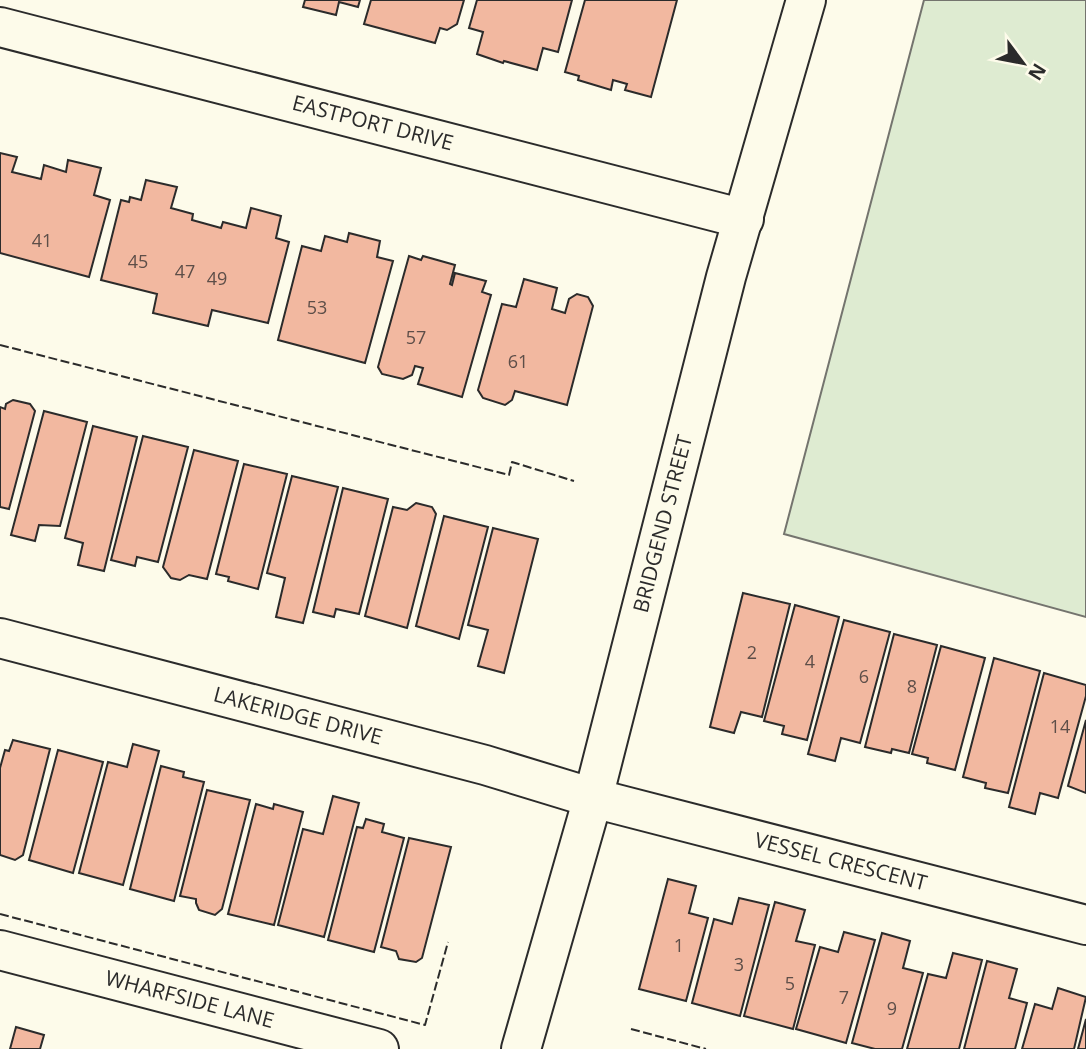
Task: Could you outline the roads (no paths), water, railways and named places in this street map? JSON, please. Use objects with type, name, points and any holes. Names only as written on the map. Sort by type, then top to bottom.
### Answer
[{"type":"street","name":"BRIDGEND STREET","points":[[521,1049],[593,798],[726,276],[806,0]]},
{"type":"street","name":"EASTPORT DRIVE","points":[[0,27],[744,219]]},
{"type":"street","name":"LAKERIDGE DRIVE","points":[[0,638],[485,765],[593,798]]},
{"type":"street","name":"VESSEL CRESCENT","points":[[593,798],[1086,925]]},
{"type":"street","name":"WHARFSIDE LANE","points":[[0,950],[379,1049]]}]
